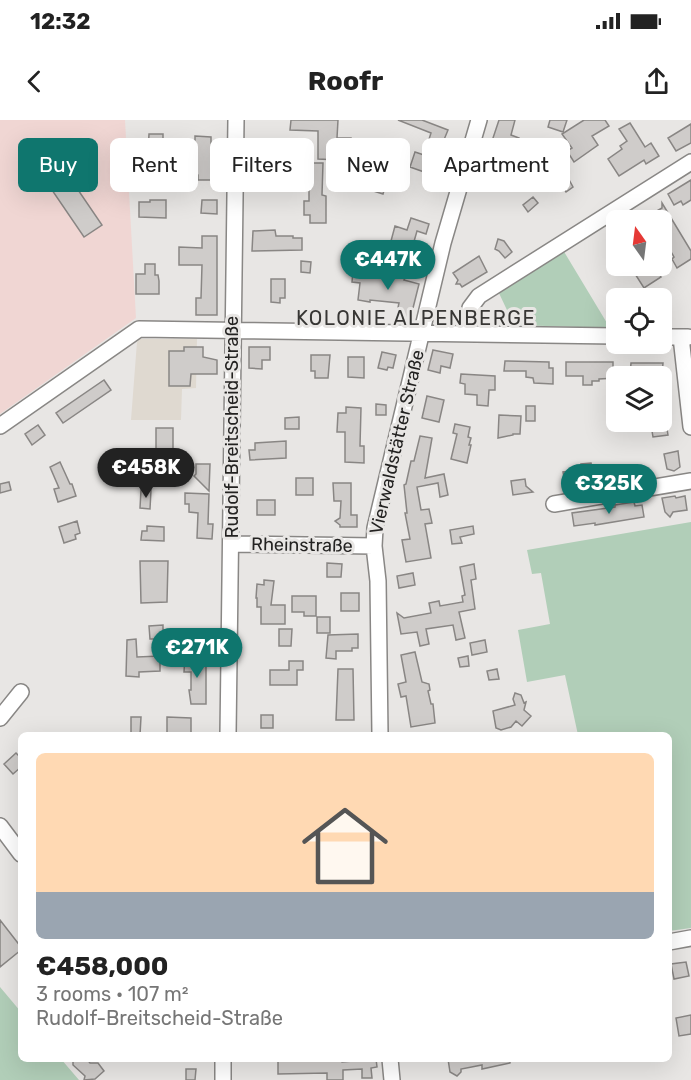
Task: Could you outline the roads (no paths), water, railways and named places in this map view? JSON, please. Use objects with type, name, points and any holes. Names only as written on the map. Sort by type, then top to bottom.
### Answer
[{"type":"street","name":"Rudolf-Breitscheid-Straße","points":[[228,732],[236,120]]},
{"type":"street","name":"Vierwaldstätter Straße","points":[[380,732],[375,528],[443,243],[479,120]]},
{"type":"street","points":[[464,333],[470,308],[479,296],[691,162]]},
{"type":"street","points":[[0,426],[136,330],[606,336]]},
{"type":"street","points":[[686,337],[691,427]]},
{"type":"street","points":[[554,504],[691,480]]},
{"type":"street","name":"Rheinstraße","points":[[231,544],[374,546]]},
{"type":"street","points":[[0,718],[21,692]]},
{"type":"street","points":[[0,826],[18,851]]},
{"type":"street","points":[[672,941],[691,938]]},
{"type":"street","points":[[223,1062],[223,1080]]},
{"type":"street","points":[[390,1062],[392,1080]]},
{"type":"district","name":"KOLONIE ALPENBERGE","points":[[416,318]]}]
